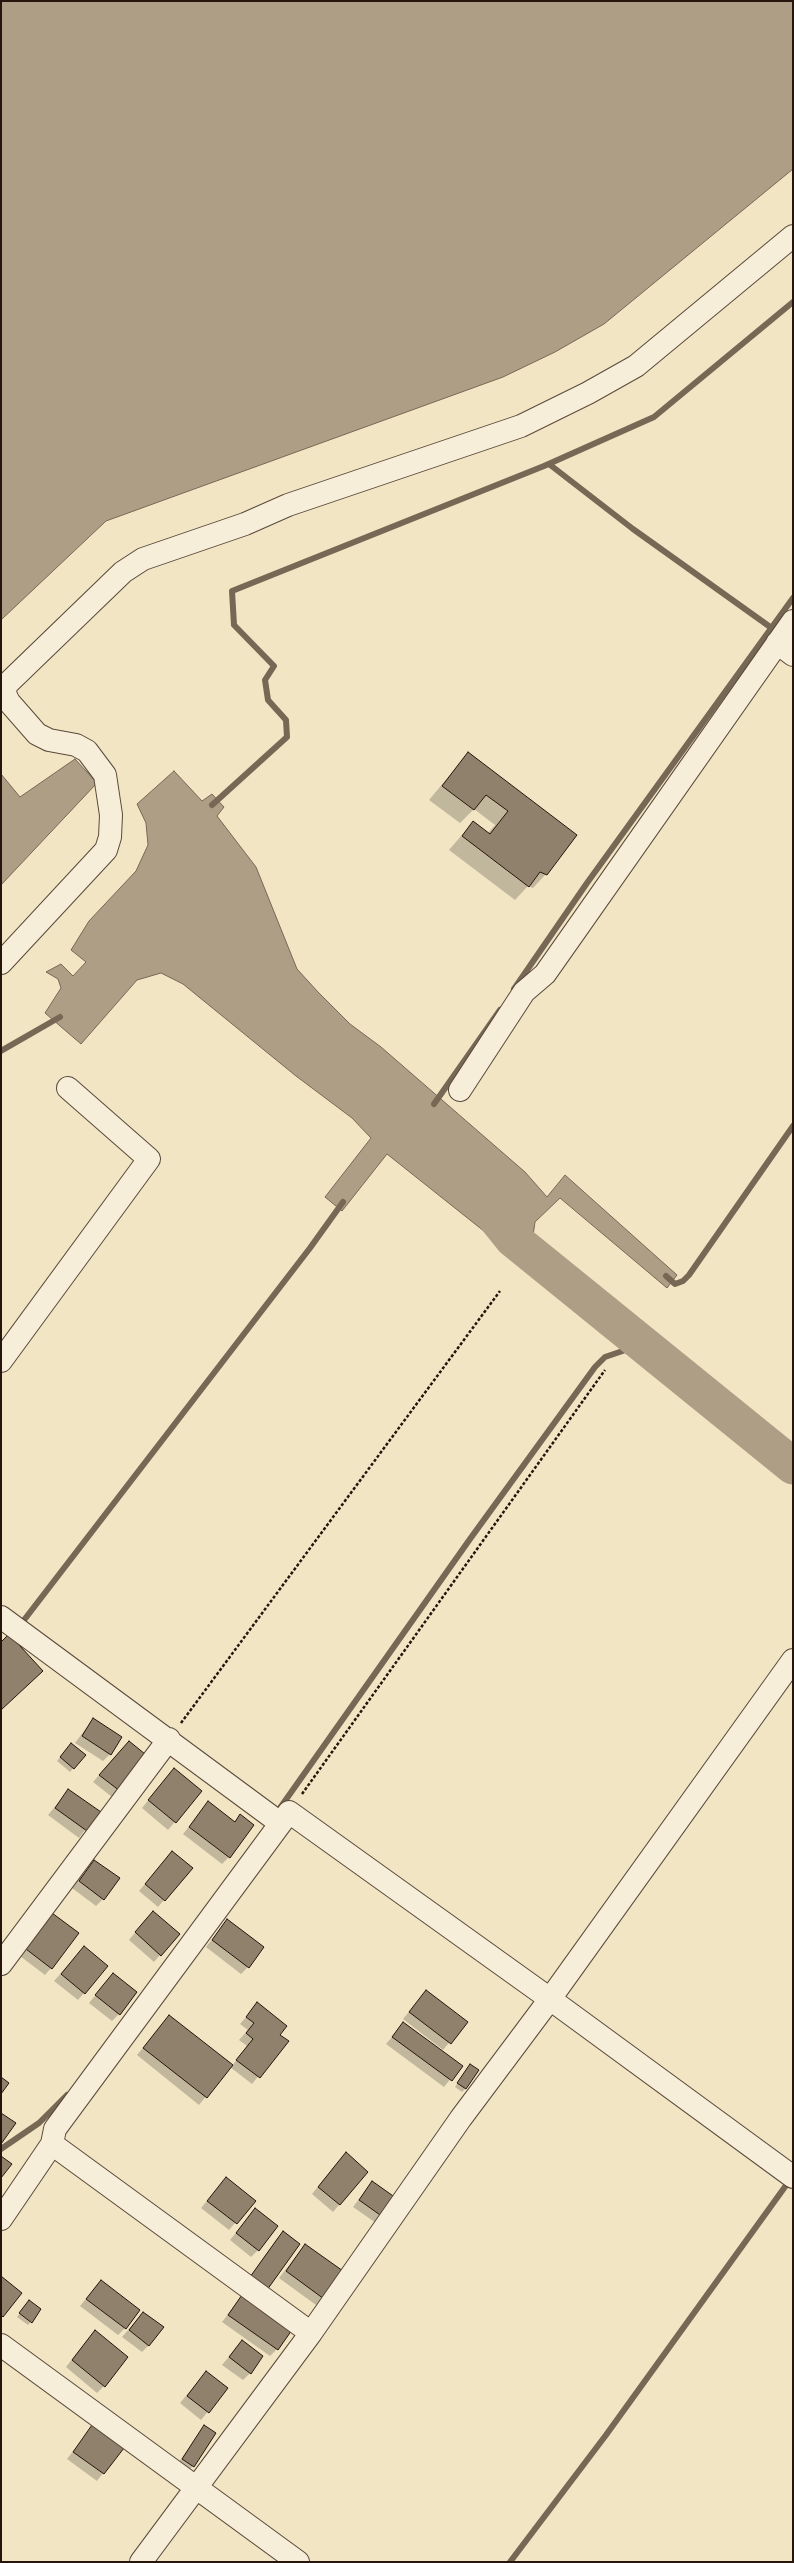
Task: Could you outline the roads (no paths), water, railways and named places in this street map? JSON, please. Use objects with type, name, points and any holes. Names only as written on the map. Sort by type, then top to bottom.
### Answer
[{"type":"street","points":[[1,963],[106,850],[111,815],[105,775],[87,751],[76,745],[49,740],[37,734],[9,702],[5,694],[6,685],[123,572],[143,559],[246,524],[288,505],[521,426],[588,393],[636,366],[793,236]]},
{"type":"street","points":[[460,1090],[524,992],[545,974],[785,649],[793,621]]},
{"type":"street","points":[[1,1361],[149,1159],[68,1088]]},
{"type":"street","points":[[1,1618],[279,1818],[550,1998],[793,2177]]},
{"type":"street","points":[[141,2562],[311,2333],[460,2118],[550,1998],[793,1660]]},
{"type":"street","points":[[1,1964],[169,1740]]},
{"type":"street","points":[[1,2219],[52,2144],[55,2129],[279,1818]]},
{"type":"street","points":[[52,2144],[311,2333]]},
{"type":"street","points":[[1,2346],[196,2486],[298,2562]]},
{"type":"waterway","points":[[212,805],[287,737],[286,720],[268,700],[265,680],[274,666],[234,625],[232,591],[544,466],[654,417],[793,302]]},
{"type":"waterway","points":[[549,464],[633,529],[773,629]]},
{"type":"waterway","points":[[514,989],[587,883],[793,598]]},
{"type":"waterway","points":[[434,1104],[500,1010]]},
{"type":"waterway","points":[[1,1051],[60,1017]]},
{"type":"waterway","points":[[666,1276],[675,1284],[683,1281],[689,1275],[793,1126]]},
{"type":"waterway","points":[[19,1623],[21,1624],[310,1248],[343,1202]]},
{"type":"waterway","points":[[492,1213],[513,1239],[793,1466]]},
{"type":"waterway","points":[[280,1808],[470,1539],[595,1367],[605,1357],[643,1344]]},
{"type":"waterway","points":[[1,2149],[39,2123],[67,2095]]},
{"type":"waterway","points":[[510,2562],[606,2435],[787,2184]]}]
